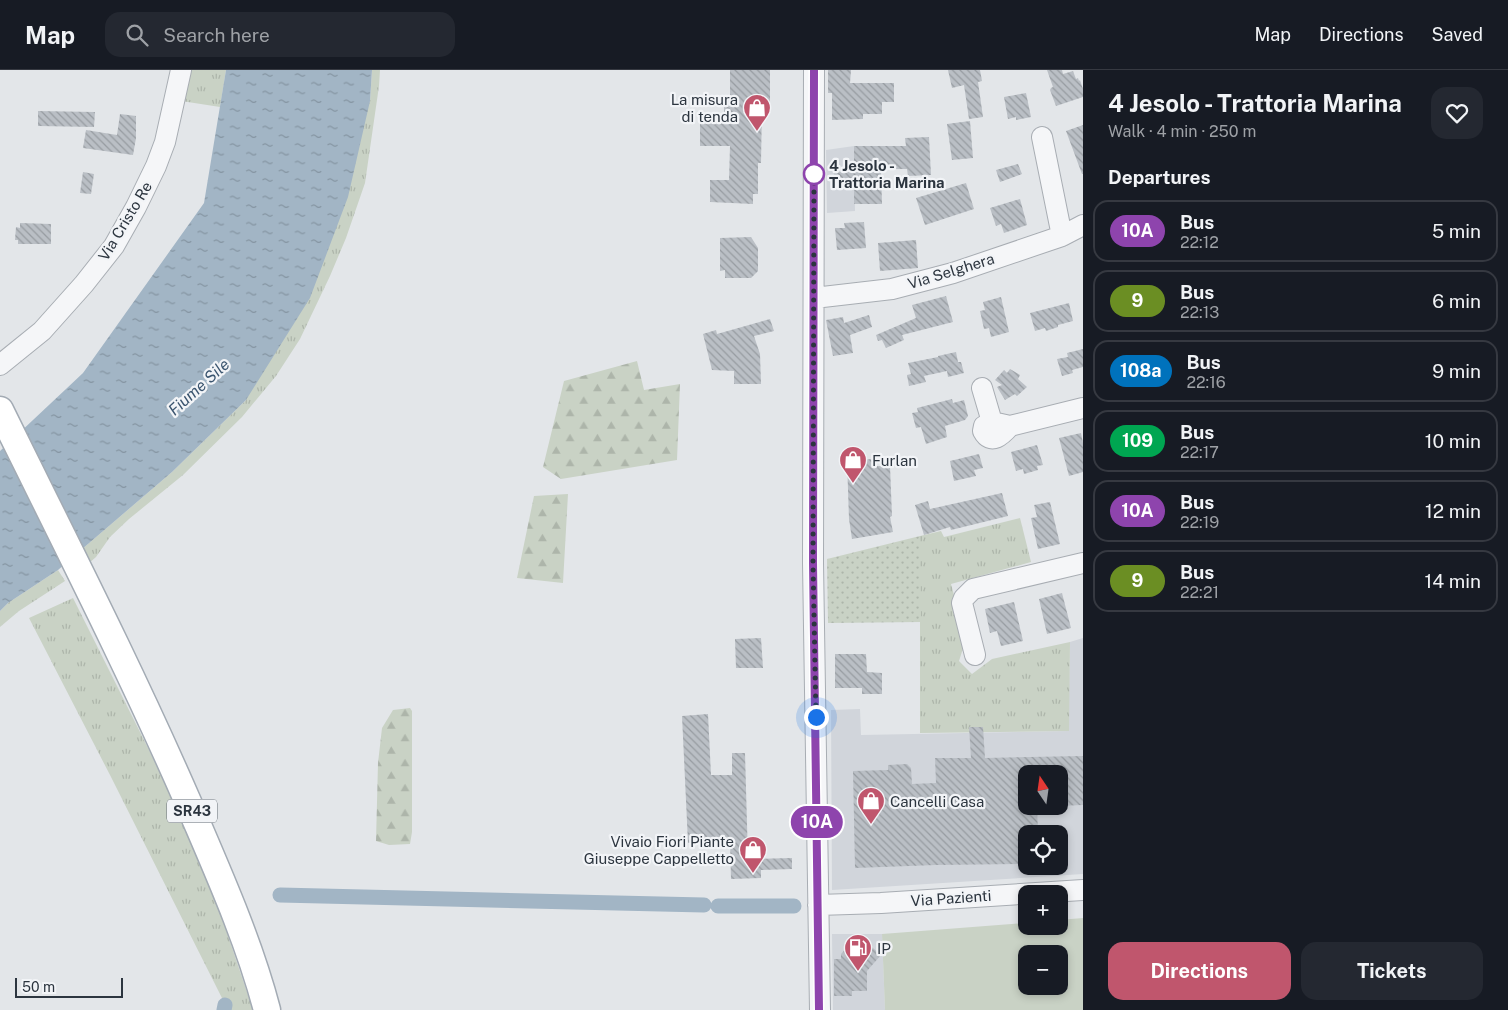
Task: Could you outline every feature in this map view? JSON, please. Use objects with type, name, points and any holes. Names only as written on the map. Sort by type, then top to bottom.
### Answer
[{"type":"main road","name":"SR43","points":[[0,410],[171,763],[224,886],[261,987],[267,1010]]},
{"type":"street","name":"Via Cristo Re","points":[[0,365],[42,331],[84,284],[114,246],[153,173],[165,142],[180,70]]},
{"type":"street","points":[[814,70],[813,563],[820,1010]]},
{"type":"street","points":[[1042,136],[1062,236]]},
{"type":"street","name":"Via Selghera","points":[[814,298],[892,289],[953,272],[1062,236],[1083,225]]},
{"type":"street","points":[[982,388],[1001,424],[1083,408]]},
{"type":"street","points":[[975,654],[962,603],[973,589],[1083,563]]},
{"type":"street","name":"Via Pazienti","points":[[818,905],[880,903],[1083,890]]},
{"type":"shaded area","points":[[854,146],[855,211],[827,213],[826,150]]},
{"type":"shaded area","points":[[1083,638],[1083,874],[1068,875],[1068,825],[1018,825],[1018,875],[1067,875],[832,890],[831,710],[860,709],[861,735],[1068,731],[1070,642]]},
{"type":"shaded area","name":"IP","points":[[832,934],[882,934],[885,1010],[833,1010]]},
{"type":"green space","points":[[181,70],[226,70],[220,107],[175,100]]},
{"type":"green space","points":[[372,70],[380,70],[365,183],[346,238],[300,339],[276,376],[242,417],[183,475],[110,537],[96,557],[88,564],[81,550],[172,472],[246,400],[370,101]]},
{"type":"green space","points":[[637,361],[644,390],[680,384],[677,460],[561,479],[543,467],[564,381]]},
{"type":"green space","points":[[568,494],[563,583],[517,578],[534,496]]},
{"type":"green space","points":[[1020,518],[1031,562],[951,584],[966,639],[959,661],[972,674],[992,659],[1070,642],[1069,731],[920,733],[920,536],[941,531],[944,537]]},
{"type":"green space","points":[[920,536],[921,622],[828,623],[827,559]]},
{"type":"green space","points":[[58,570],[65,581],[19,611],[0,627],[0,611],[8,603]]},
{"type":"green space","points":[[73,598],[193,843],[217,903],[253,1010],[228,1010],[29,618]]},
{"type":"green space","points":[[410,708],[412,711],[412,832],[410,844],[389,845],[376,841],[378,763],[382,728],[393,710]]},
{"type":"green space","points":[[1083,918],[1083,1010],[885,1010],[882,934],[1018,924],[1018,935],[1068,935],[1068,919]]},
{"type":"water","name":"Fiume Sile","points":[[226,70],[372,70],[370,101],[348,197],[310,298],[246,400],[172,472],[58,570],[8,603],[0,611],[0,451],[83,373],[204,203]]},
{"type":"building","points":[[730,70],[770,70],[770,108],[762,107],[761,163],[758,163],[758,194],[753,194],[753,204],[710,202],[710,180],[729,180],[730,146],[700,146],[700,117],[724,117],[724,96],[730,96]]},
{"type":"building","points":[[828,70],[851,70],[850,83],[894,83],[894,102],[882,102],[882,114],[863,114],[863,119],[832,120],[832,93],[828,93]]},
{"type":"building","points":[[948,70],[980,70],[982,81],[978,82],[983,117],[969,119],[964,85],[952,88]]},
{"type":"building","points":[[1047,70],[1062,70],[1063,74],[1073,71],[1076,79],[1080,80],[1083,97],[1056,106],[1050,90],[1053,87]]},
{"type":"building","points":[[1026,93],[1031,117],[1016,120],[1016,117],[1008,119],[1004,97]]},
{"type":"building","points":[[38,111],[95,112],[94,127],[38,126]]},
{"type":"building","points":[[120,114],[136,116],[136,138],[133,155],[83,148],[86,130],[117,135]]},
{"type":"building","points":[[970,121],[973,158],[952,160],[947,124]]},
{"type":"building","points":[[1083,125],[1083,174],[1082,174],[1066,131]]},
{"type":"building","points":[[929,137],[931,175],[908,176],[907,169],[881,169],[882,204],[854,204],[854,187],[835,187],[834,172],[854,172],[854,146],[906,146],[905,138]]},
{"type":"building","points":[[1018,164],[1022,174],[1000,182],[996,170]]},
{"type":"building","points":[[83,172],[94,174],[91,194],[80,193]]},
{"type":"building","points":[[966,183],[974,209],[925,225],[916,198]]},
{"type":"building","points":[[1020,199],[1027,225],[1004,233],[1001,224],[996,226],[990,208]]},
{"type":"building","points":[[864,222],[866,248],[837,250],[835,228],[845,228],[844,223]]},
{"type":"building","points":[[20,223],[51,224],[51,244],[18,244],[18,240],[15,240],[16,227],[20,228]]},
{"type":"building","points":[[751,237],[758,248],[758,271],[751,278],[725,278],[725,270],[720,271],[720,238]]},
{"type":"building","points":[[916,240],[918,268],[880,271],[878,243]]},
{"type":"building","points":[[946,296],[953,322],[902,335],[904,340],[886,348],[882,340],[878,341],[876,335],[916,318],[912,305]]},
{"type":"building","points":[[1001,297],[1009,332],[991,337],[989,328],[984,329],[980,311],[985,310],[983,302]]},
{"type":"building","points":[[1069,303],[1073,321],[1046,331],[1045,328],[1035,331],[1030,313]]},
{"type":"building","points":[[869,315],[872,327],[850,335],[853,353],[833,356],[826,320],[843,317],[844,323]]},
{"type":"building","points":[[770,319],[774,331],[754,336],[760,354],[761,384],[734,384],[734,371],[712,370],[703,334],[716,330],[717,334]]},
{"type":"building","points":[[1083,349],[1083,367],[1072,370],[1073,373],[1062,376],[1057,359],[1068,357],[1067,353]]},
{"type":"building","points":[[956,352],[958,362],[961,362],[964,373],[948,377],[947,371],[924,376],[926,382],[909,386],[907,375],[911,374],[908,363]]},
{"type":"building","points":[[1010,369],[1020,375],[1018,379],[1027,387],[1017,396],[1015,394],[1005,400],[997,387],[1002,385],[995,380],[1004,370],[1007,373]]},
{"type":"building","points":[[952,399],[953,403],[964,400],[968,416],[965,420],[945,426],[947,437],[926,444],[921,427],[916,428],[912,413],[918,412],[917,408]]},
{"type":"building","points":[[1081,433],[1083,472],[1069,476],[1059,438]]},
{"type":"building","points":[[1037,445],[1043,465],[1037,466],[1038,470],[1024,474],[1023,469],[1016,471],[1011,452]]},
{"type":"building","points":[[979,454],[983,468],[974,470],[976,476],[954,481],[950,461]]},
{"type":"building","points":[[877,459],[877,466],[890,466],[892,516],[890,517],[893,532],[852,539],[849,519],[847,460]]},
{"type":"building","points":[[1002,493],[1008,516],[951,530],[950,527],[924,535],[915,505],[928,501],[930,509]]},
{"type":"building","points":[[1050,502],[1060,544],[1038,549],[1031,518],[1037,517],[1034,505]]},
{"type":"building","points":[[1062,593],[1071,628],[1047,634],[1039,599]]},
{"type":"building","points":[[1014,602],[1023,641],[1001,646],[997,631],[990,633],[985,609]]},
{"type":"building","points":[[761,638],[763,668],[736,668],[735,639]]},
{"type":"building","points":[[835,654],[866,654],[867,672],[882,673],[882,694],[862,694],[862,688],[835,688]]},
{"type":"building","points":[[708,714],[711,775],[732,775],[732,753],[745,753],[748,859],[792,858],[792,869],[761,870],[761,878],[731,879],[730,841],[688,843],[682,716]]},
{"type":"building","points":[[969,727],[983,727],[985,758],[1083,756],[1083,805],[1068,806],[1068,765],[1018,765],[1018,815],[1037,815],[1038,825],[1018,825],[1018,864],[855,868],[853,771],[888,770],[888,765],[907,764],[911,768],[912,784],[936,783],[935,758],[971,758]]},
{"type":"building","points":[[853,941],[859,947],[865,941],[881,955],[867,971],[867,991],[852,991],[852,996],[834,996],[834,959],[841,959],[841,954]]},
{"type":"waterway","points":[[280,895],[704,905]]},
{"type":"waterway","points":[[718,906],[794,906]]},
{"type":"waterway","points":[[224,1010],[225,1005]]},
{"type":"bus line","name":"10A","points":[[814,70],[815,438],[813,563],[819,1010]]},
{"type":"place","name":"La misura di tenda","points":[[757,132]]},
{"type":"place","name":"4 Jesolo - Trattoria Marina","points":[[814,174]]},
{"type":"place","name":"Furlan","points":[[853,484]]},
{"type":"place","name":"Cancelli Casa","points":[[871,825]]},
{"type":"place","name":"Vivaio Fiori Piante Giuseppe Cappelletto","points":[[753,874]]},
{"type":"place","name":"IP","points":[[858,972]]},
{"type":"route","points":[[814,174],[815,438],[813,563],[816,717]]}]
